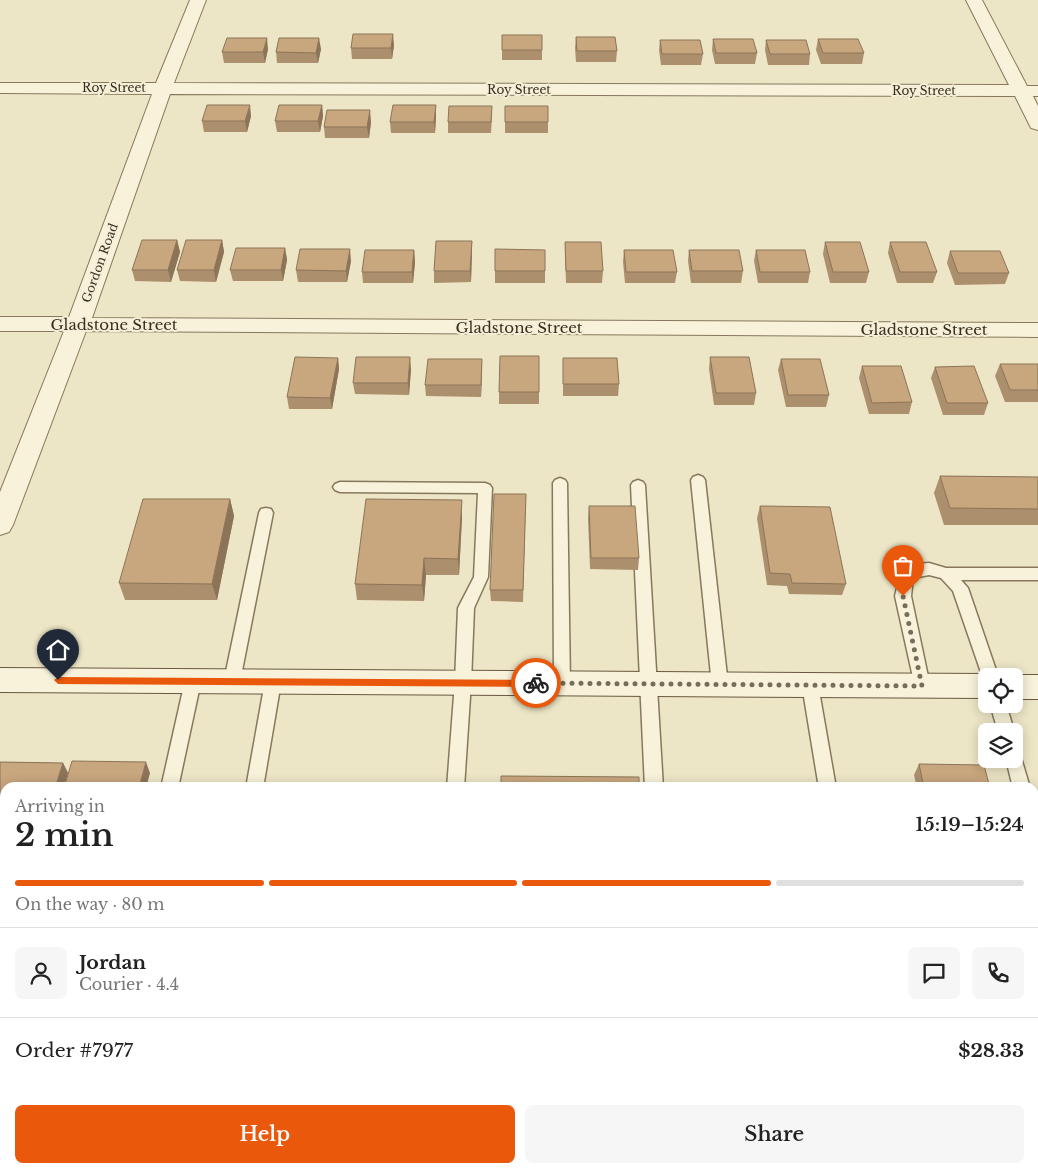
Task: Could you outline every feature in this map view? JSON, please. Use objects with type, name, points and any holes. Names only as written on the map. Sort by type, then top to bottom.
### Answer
[{"type":"street","name":"Gordon Road","points":[[0,525],[8,481],[78,324],[163,89],[198,0]]},
{"type":"street","points":[[974,0],[1030,91],[1038,124]]},
{"type":"street","name":"Roy Street","points":[[0,88],[1030,91]]},
{"type":"street","name":"Gladstone Street","points":[[0,324],[1038,330]]},
{"type":"street","points":[[0,680],[978,686]]},
{"type":"street","points":[[1023,686],[1038,687]]},
{"type":"lane","points":[[698,480],[720,684]]},
{"type":"lane","points":[[560,483],[562,684]]},
{"type":"lane","points":[[638,485],[654,782]]},
{"type":"lane","points":[[340,486],[485,488],[481,577],[466,608],[455,782]]},
{"type":"lane","points":[[232,681],[266,513]]},
{"type":"lane","points":[[922,686],[903,596],[906,575],[916,570],[929,569],[946,574],[1038,574]]},
{"type":"lane","points":[[946,574],[960,588],[987,668]]},
{"type":"lane","points":[[170,782],[193,681]]},
{"type":"lane","points":[[255,782],[273,682]]},
{"type":"lane","points":[[810,685],[827,782]]},
{"type":"lane","points":[[1016,768],[1020,782]]},
{"type":"building","points":[[353,34],[393,34],[391,48],[351,48]]},
{"type":"building","points":[[502,35],[542,35],[542,50],[502,50]]},
{"type":"building","points":[[576,37],[615,37],[617,51],[577,51]]},
{"type":"building","points":[[227,38],[267,38],[263,52],[222,52]]},
{"type":"building","points":[[279,38],[319,38],[316,53],[276,52]]},
{"type":"building","points":[[713,39],[753,39],[757,53],[716,53]]},
{"type":"building","points":[[818,39],[858,39],[864,53],[823,53]]},
{"type":"building","points":[[660,40],[700,40],[703,54],[662,54]]},
{"type":"building","points":[[766,40],[806,40],[810,54],[770,54]]},
{"type":"building","points":[[207,105],[250,105],[245,121],[202,121]]},
{"type":"building","points":[[279,105],[322,105],[318,121],[275,121]]},
{"type":"building","points":[[393,105],[436,105],[434,122],[390,122]]},
{"type":"building","points":[[449,106],[492,106],[491,122],[448,122]]},
{"type":"building","points":[[505,106],[548,106],[548,122],[505,122]]},
{"type":"building","points":[[327,110],[370,110],[367,127],[324,127]]},
{"type":"building","points":[[142,240],[177,240],[168,270],[132,270]]},
{"type":"building","points":[[186,240],[222,240],[214,270],[177,270]]},
{"type":"building","points":[[436,241],[472,241],[470,271],[434,271]]},
{"type":"building","points":[[565,242],[601,242],[603,271],[566,271]]},
{"type":"building","points":[[825,242],[860,242],[869,272],[833,272]]},
{"type":"building","points":[[890,242],[926,242],[937,272],[900,272]]},
{"type":"building","points":[[236,248],[285,248],[281,270],[230,270]]},
{"type":"building","points":[[300,249],[350,249],[346,271],[296,270]]},
{"type":"building","points":[[495,249],[545,250],[545,271],[495,271]]},
{"type":"building","points":[[365,250],[414,250],[412,272],[362,272]]},
{"type":"building","points":[[624,250],[673,250],[677,272],[626,272]]},
{"type":"building","points":[[689,250],[739,250],[743,271],[692,271]]},
{"type":"building","points":[[756,250],[805,250],[810,272],[760,272]]},
{"type":"building","points":[[950,251],[1000,251],[1009,273],[958,273]]},
{"type":"building","points":[[500,356],[539,356],[539,392],[499,392]]},
{"type":"building","points":[[295,357],[338,358],[330,398],[287,397]]},
{"type":"building","points":[[356,357],[410,357],[408,383],[353,383]]},
{"type":"building","points":[[710,357],[749,357],[756,393],[716,393]]},
{"type":"building","points":[[563,358],[617,358],[619,384],[563,384]]},
{"type":"building","points":[[428,359],[482,359],[481,385],[425,385]]},
{"type":"building","points":[[781,359],[820,359],[829,395],[788,395]]},
{"type":"building","points":[[1000,364],[1038,364],[1038,390],[1010,390]]},
{"type":"building","points":[[862,366],[901,366],[912,402],[872,403]]},
{"type":"building","points":[[974,366],[988,403],[947,403],[935,367]]},
{"type":"building","points":[[940,476],[1038,477],[1038,509],[950,508]]},
{"type":"building","points":[[494,494],[526,494],[523,590],[490,590]]},
{"type":"building","points":[[143,499],[230,499],[212,584],[119,583]]},
{"type":"building","points":[[366,499],[462,500],[458,559],[424,558],[422,585],[355,584]]},
{"type":"building","points":[[589,506],[635,506],[639,558],[591,558]]},
{"type":"building","points":[[760,506],[830,507],[846,584],[792,583],[790,574],[770,573]]},
{"type":"building","points":[[72,761],[146,762],[141,782],[66,782]]},
{"type":"building","points":[[0,762],[63,763],[57,782],[0,782]]},
{"type":"building","points":[[919,764],[978,765],[978,768],[985,768],[988,782],[923,782]]},
{"type":"building","points":[[501,776],[639,777],[639,782],[501,782]]},
{"type":"way so far","points":[[536,683],[922,686],[903,596]]},
{"type":"route","points":[[58,680],[536,683]]}]
